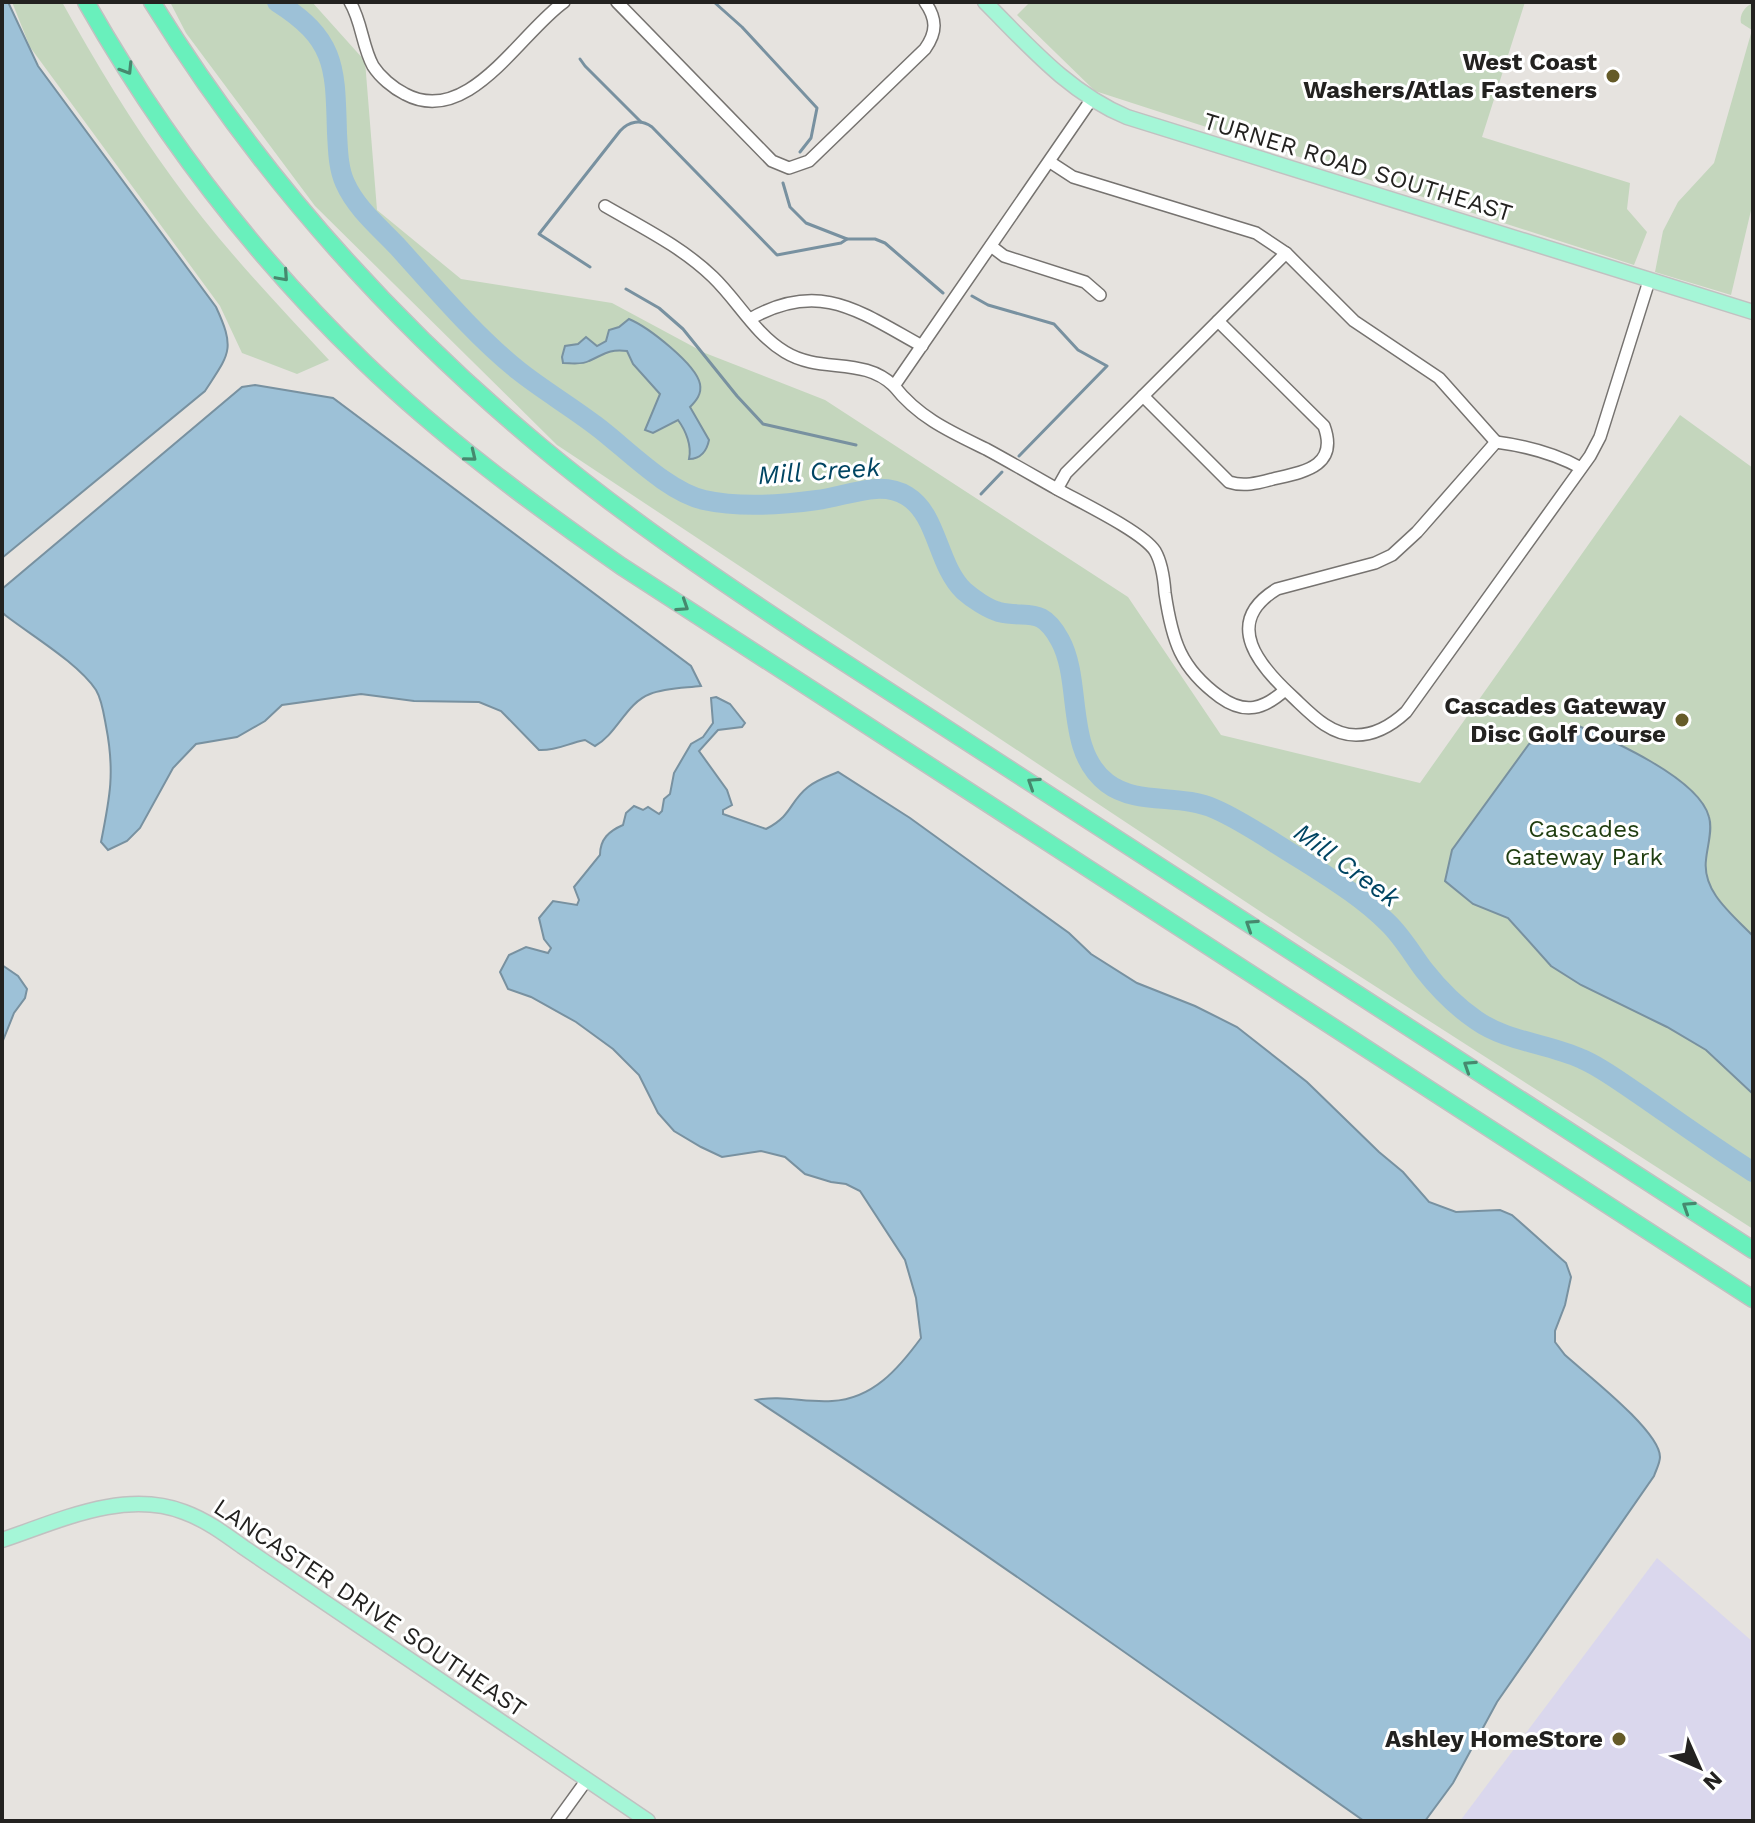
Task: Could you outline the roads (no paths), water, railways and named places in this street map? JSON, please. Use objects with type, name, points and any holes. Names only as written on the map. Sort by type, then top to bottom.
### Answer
[{"type":"highway","points":[[86,2],[173,138],[273,266],[363,361],[481,464],[621,566],[1753,1299]]},
{"type":"highway","points":[[152,2],[232,121],[338,252],[456,371],[509,420],[588,484],[681,554],[805,637],[1753,1250]]},
{"type":"main road","name":"TURNER ROAD SOUTHEAST","points":[[985,2],[1052,68],[1091,100],[1159,128],[1753,312]]},
{"type":"main road","name":"LANCASTER DRIVE SOUTHEAST","points":[[2,1540],[113,1506],[143,1503],[189,1514],[235,1541],[648,1821]]},
{"type":"street","points":[[350,2],[360,22],[374,67],[402,93],[426,102],[453,98],[467,92],[564,2]]},
{"type":"street","points":[[617,2],[772,161],[789,168],[809,161],[925,49],[933,38],[935,27],[933,13],[925,2]]},
{"type":"street","points":[[894,386],[1091,100]]},
{"type":"street","points":[[1050,162],[1073,177],[1256,233],[1286,253],[1354,321],[1439,378],[1496,442],[1535,449],[1581,468]]},
{"type":"street","points":[[605,206],[689,256],[728,291],[766,338],[789,355],[820,364],[876,372],[894,386],[917,412],[940,427],[1057,489],[1154,548],[1163,576],[1173,640],[1192,672],[1213,692],[1241,709],[1254,709],[1264,706],[1285,690]]},
{"type":"street","points":[[991,246],[1004,256],[1085,282],[1100,295]]},
{"type":"street","points":[[1057,489],[1066,473],[1286,253]]},
{"type":"street","points":[[1496,442],[1417,532],[1392,555],[1375,563],[1277,589],[1255,606],[1248,631],[1258,660],[1321,723],[1343,733],[1370,733],[1393,724],[1415,701],[1600,437],[1649,281]]},
{"type":"street","points":[[750,319],[785,302],[815,300],[853,309],[922,346]]},
{"type":"street","points":[[1143,396],[1229,482],[1251,484],[1309,471],[1318,464],[1327,452],[1324,426],[1218,321]]},
{"type":"street","points":[[557,1821],[586,1781]]},
{"type":"water","points":[[2,2],[8,2],[38,66],[216,307],[228,343],[224,360],[205,391],[2,558]]},
{"type":"water","points":[[629,319],[670,347],[697,376],[700,391],[690,407],[709,440],[700,456],[689,459],[688,439],[678,420],[653,433],[645,430],[660,394],[633,364],[627,351],[611,351],[583,363],[563,363],[565,346],[578,344],[586,337],[597,346],[606,341],[609,330]]},
{"type":"water","points":[[255,385],[333,398],[691,666],[701,686],[662,690],[642,698],[595,746],[585,740],[545,750],[539,750],[501,711],[479,702],[414,701],[361,694],[282,705],[265,721],[237,737],[196,744],[173,768],[140,828],[127,841],[108,850],[101,842],[111,771],[104,712],[98,694],[66,660],[2,612],[2,589],[242,387]]},
{"type":"water","points":[[716,697],[730,704],[745,723],[742,727],[718,730],[699,751],[727,790],[732,805],[723,810],[723,814],[766,829],[786,814],[808,787],[838,772],[910,818],[1069,933],[1091,954],[1137,983],[1237,1027],[1307,1082],[1403,1172],[1429,1202],[1456,1212],[1500,1210],[1512,1215],[1566,1263],[1571,1277],[1555,1331],[1555,1342],[1648,1433],[1657,1446],[1659,1462],[1654,1476],[1497,1702],[1453,1783],[1425,1821],[1364,1821],[986,1555],[756,1400],[847,1399],[872,1388],[894,1371],[921,1338],[916,1298],[905,1260],[860,1191],[846,1184],[805,1174],[785,1157],[761,1151],[722,1157],[674,1131],[658,1113],[639,1075],[613,1049],[576,1022],[531,997],[508,989],[500,972],[509,955],[526,947],[548,953],[551,948],[544,939],[539,918],[553,901],[577,905],[579,900],[574,887],[600,855],[606,836],[623,825],[626,813],[634,806],[643,810],[648,807],[659,814],[662,811],[664,799],[670,794],[674,773],[691,744],[703,737],[713,723],[711,698]]},
{"type":"water","points":[[1574,724],[1671,774],[1702,802],[1710,822],[1706,860],[1709,882],[1720,902],[1753,936],[1753,1094],[1706,1050],[1667,1027],[1581,985],[1551,966],[1508,918],[1473,904],[1445,881],[1452,850],[1529,744]]},
{"type":"water","points":[[2,965],[18,976],[27,989],[2,1043]]},
{"type":"waterway","name":"Mill Creek","points":[[277,2],[311,29],[329,57],[335,90],[340,165],[355,201],[471,327],[519,371],[675,488],[704,500],[746,505],[775,504],[874,489],[897,491],[907,496],[925,515],[948,568],[964,591],[995,611],[1040,618],[1053,629],[1067,657],[1085,753],[1107,783],[1132,795],[1202,804],[1249,827],[1336,882],[1378,913],[1436,984],[1476,1020],[1501,1033],[1569,1054],[1598,1067],[1753,1172]]},
{"type":"waterway","points":[[714,2],[742,27],[817,108],[811,138],[800,152]]},
{"type":"waterway","points":[[580,59],[641,122]]},
{"type":"waterway","points":[[590,267],[539,234],[620,131],[635,122],[652,127],[777,255],[841,243],[847,239]]},
{"type":"waterway","points":[[783,183],[790,207],[806,223],[847,239],[875,239],[885,243],[943,293]]},
{"type":"waterway","points":[[626,289],[659,308],[683,329],[763,424],[856,445]]},
{"type":"waterway","points":[[972,296],[988,305],[1054,324],[1078,350],[1107,366],[1019,456]]},
{"type":"waterway","points":[[981,494],[1002,472]]},
{"type":"place","name":"West Coast Washers/Atlas Fasteners","points":[[1613,76]]},
{"type":"place","name":"Cascades Gateway Disc Golf Course","points":[[1682,720]]},
{"type":"place","name":"Ashley HomeStore","points":[[1619,1739]]},
{"type":"park label","name":"Cascades Gateway Park","points":[[1584,843]]}]
